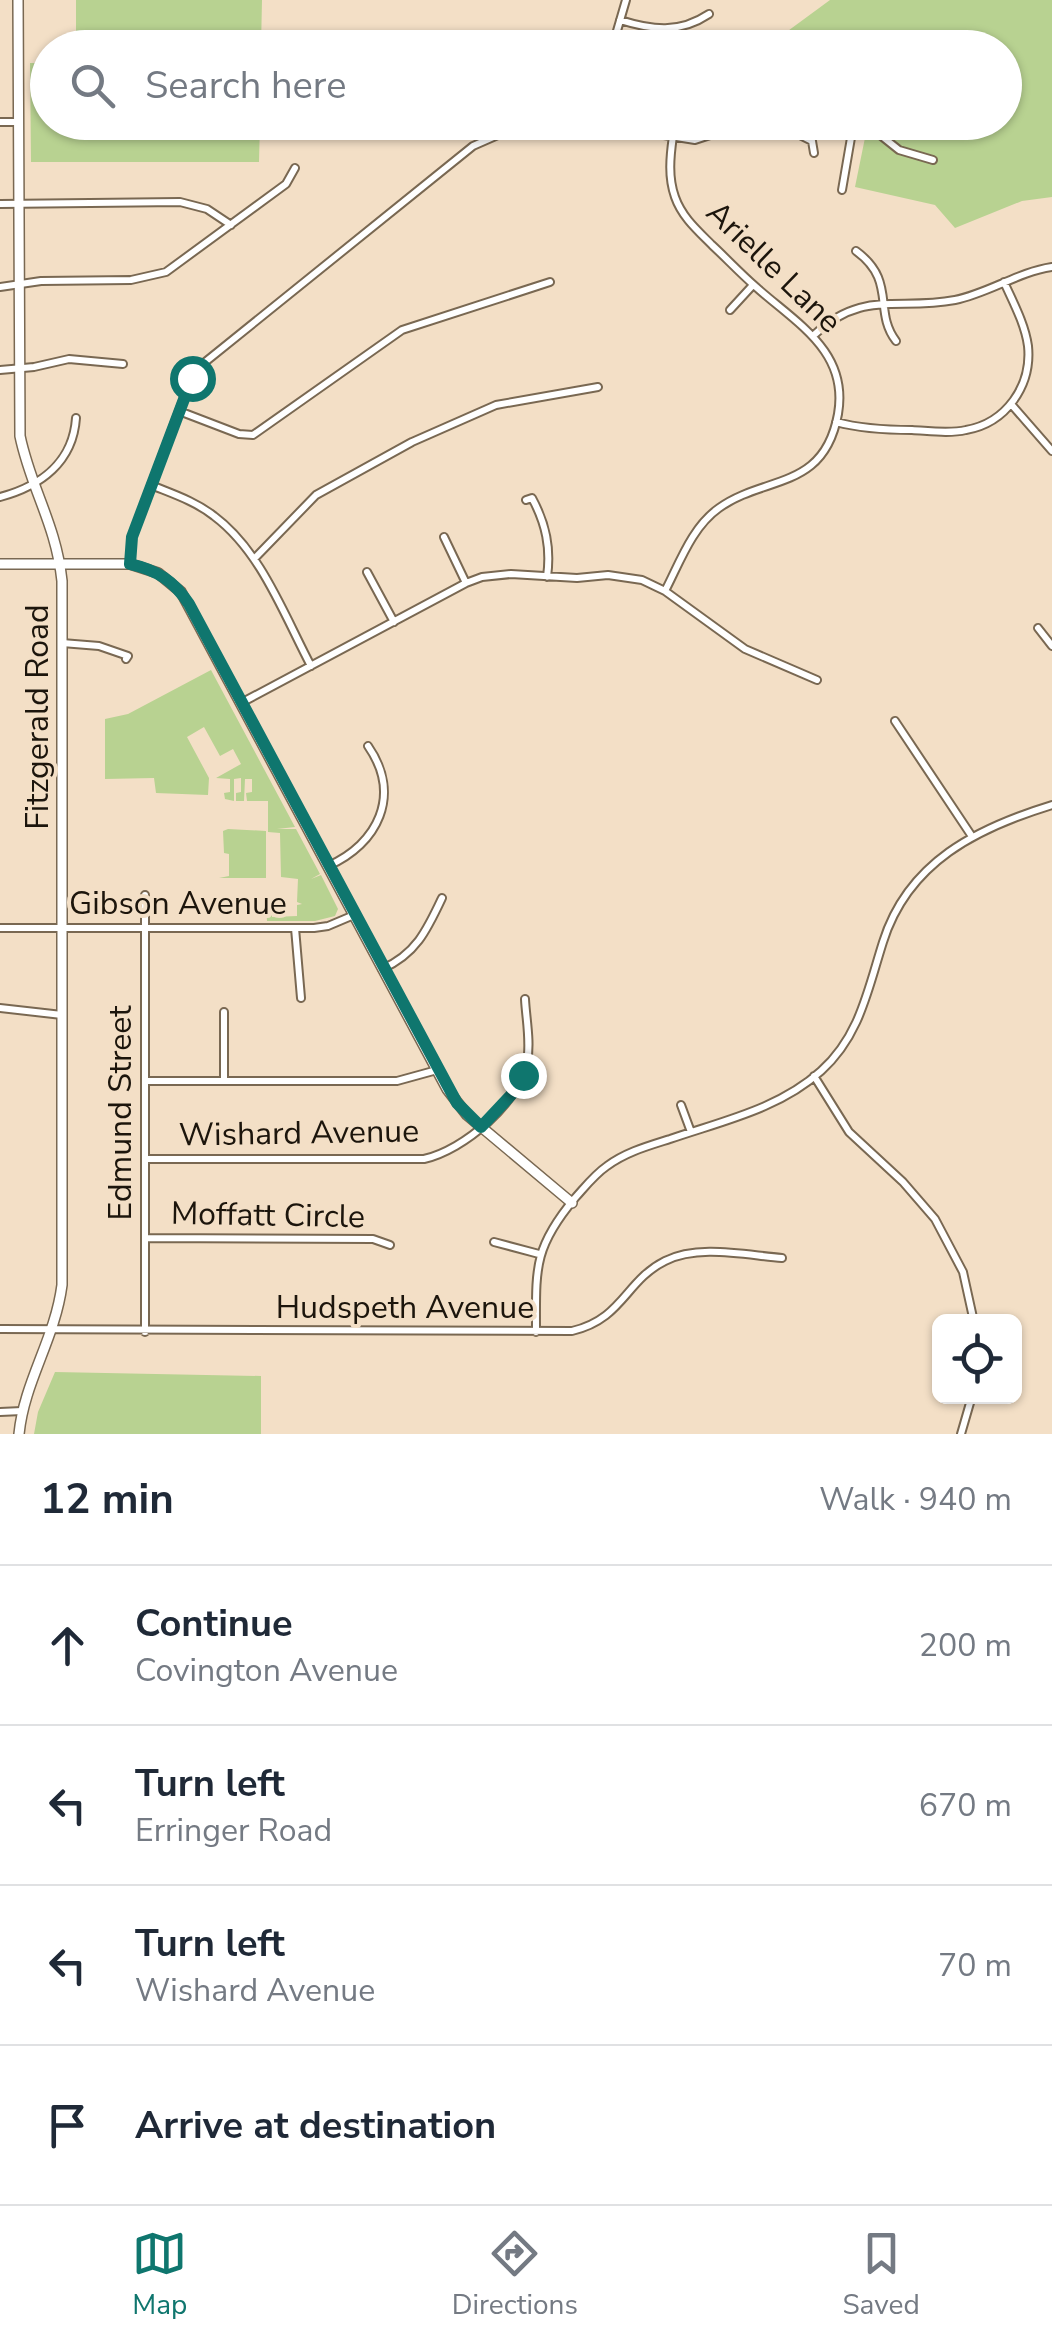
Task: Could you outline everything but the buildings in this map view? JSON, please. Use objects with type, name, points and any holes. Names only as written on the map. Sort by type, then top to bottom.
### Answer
[{"type":"main road","name":"Fitzgerald Road","points":[[18,0],[20,436],[33,484],[52,524],[60,564],[62,643],[62,1284],[53,1330],[22,1411],[18,1434]]},
{"type":"main road","points":[[0,564],[130,564],[158,573],[181,592],[457,1103],[572,1203]]},
{"type":"street","points":[[617,30],[626,0]]},
{"type":"street","points":[[620,20],[668,29],[709,14]]},
{"type":"street","points":[[0,122],[18,122]]},
{"type":"street","points":[[130,564],[132,537],[179,411],[192,378],[208,358],[473,146],[491,140]]},
{"type":"street","name":"Arielle Lane","points":[[673,140],[670,179],[680,207],[692,225],[753,285],[814,335],[825,349],[836,372],[840,396],[836,422]]},
{"type":"street","points":[[810,140],[814,153]]},
{"type":"street","points":[[842,190],[851,140]]},
{"type":"street","points":[[886,140],[899,150],[933,160]]},
{"type":"street","points":[[0,286],[152,278],[180,265],[286,184],[295,168]]},
{"type":"street","points":[[0,204],[180,202],[207,209],[231,224]]},
{"type":"street","points":[[856,251],[876,270],[888,330],[896,341]]},
{"type":"street","points":[[814,335],[843,312],[867,304],[954,300],[1052,267]]},
{"type":"street","points":[[179,411],[239,434],[253,434],[402,330],[550,282]]},
{"type":"street","points":[[666,591],[693,536],[708,517],[728,502],[782,484],[804,471],[828,444],[836,422],[869,429],[963,431],[988,423],[1011,404],[1025,378],[1028,349],[1004,282]]},
{"type":"street","points":[[730,310],[753,285]]},
{"type":"street","points":[[0,370],[69,359],[123,364]]},
{"type":"street","points":[[254,559],[316,495],[412,442],[496,405],[598,388]]},
{"type":"street","points":[[1011,404],[1052,451]]},
{"type":"street","points":[[0,497],[50,473],[65,456],[75,434],[76,418]]},
{"type":"street","points":[[151,485],[186,498],[236,535],[254,559],[311,666]]},
{"type":"street","points":[[526,500],[532,498],[545,528],[549,552],[546,577]]},
{"type":"street","points":[[444,537],[466,583]]},
{"type":"street","points":[[368,572],[394,622]]},
{"type":"street","points":[[241,703],[466,583],[498,574],[630,577],[666,591],[745,649],[817,680]]},
{"type":"street","points":[[1038,628],[1052,646]]},
{"type":"street","points":[[62,643],[99,646],[128,656],[126,659]]},
{"type":"street","points":[[895,721],[971,835]]},
{"type":"street","points":[[328,866],[360,847],[380,816],[383,780],[368,746]]},
{"type":"street","points":[[536,1332],[539,1254],[550,1230],[609,1164],[638,1149],[766,1106],[814,1076],[840,1050],[864,1008],[883,940],[904,898],[934,862],[971,835],[1052,805]]},
{"type":"street","name":"Edmund Street","points":[[145,895],[145,1332]]},
{"type":"street","points":[[382,968],[403,958],[418,944],[442,898]]},
{"type":"street","name":"Gibson Avenue","points":[[0,928],[294,928],[328,926],[354,915]]},
{"type":"street","points":[[294,928],[301,998]]},
{"type":"street","name":"Wishard Avenue","points":[[145,1159],[424,1159],[454,1149],[512,1094],[523,1075],[528,1054],[525,1000]]},
{"type":"street","points":[[0,1008],[62,1015]]},
{"type":"street","points":[[224,1012],[224,1081]]},
{"type":"street","points":[[145,1081],[398,1081],[437,1070]]},
{"type":"street","points":[[814,1076],[849,1132],[903,1182],[935,1219],[963,1272],[972,1314]]},
{"type":"street","points":[[681,1105],[691,1132]]},
{"type":"street","name":"Moffatt Circle","points":[[145,1238],[374,1240],[390,1244]]},
{"type":"street","points":[[494,1242],[539,1254]]},
{"type":"street","name":"Hudspeth Avenue","points":[[0,1329],[572,1331],[598,1323],[615,1310],[650,1270],[678,1256],[700,1253],[782,1258]]},
{"type":"street","points":[[961,1434],[970,1404]]},
{"type":"street","points":[[0,1412],[22,1411]]},
{"type":"green space","points":[[76,0],[262,0],[261,30],[76,30]]},
{"type":"green space","points":[[830,0],[1052,0],[1052,197],[1022,201],[955,228],[935,205],[855,187],[865,140],[1022,140],[1022,30],[789,30]]},
{"type":"green space","points":[[31,140],[260,140],[259,162],[31,162]]},
{"type":"green space","points":[[211,670],[295,827],[277,829],[296,829],[320,874],[311,879],[321,875],[338,909],[335,916],[315,921],[267,921],[266,906],[272,906],[272,917],[297,916],[297,905],[302,904],[297,902],[298,879],[281,877],[280,833],[268,832],[268,801],[247,801],[252,779],[245,779],[244,801],[236,801],[241,778],[234,779],[234,801],[225,799],[224,793],[230,792],[230,779],[216,778],[241,764],[233,749],[220,756],[204,727],[187,737],[209,778],[208,795],[156,793],[154,778],[105,779],[105,719],[128,714]]},
{"type":"green space","points":[[223,831],[266,831],[266,878],[219,878],[229,876]]},
{"type":"green space","points":[[55,1372],[261,1376],[261,1434],[34,1434],[38,1412]]},
{"type":"route","points":[[192,378],[132,537],[130,564],[170,581],[189,604],[457,1103],[481,1127],[512,1094],[523,1075]]}]
